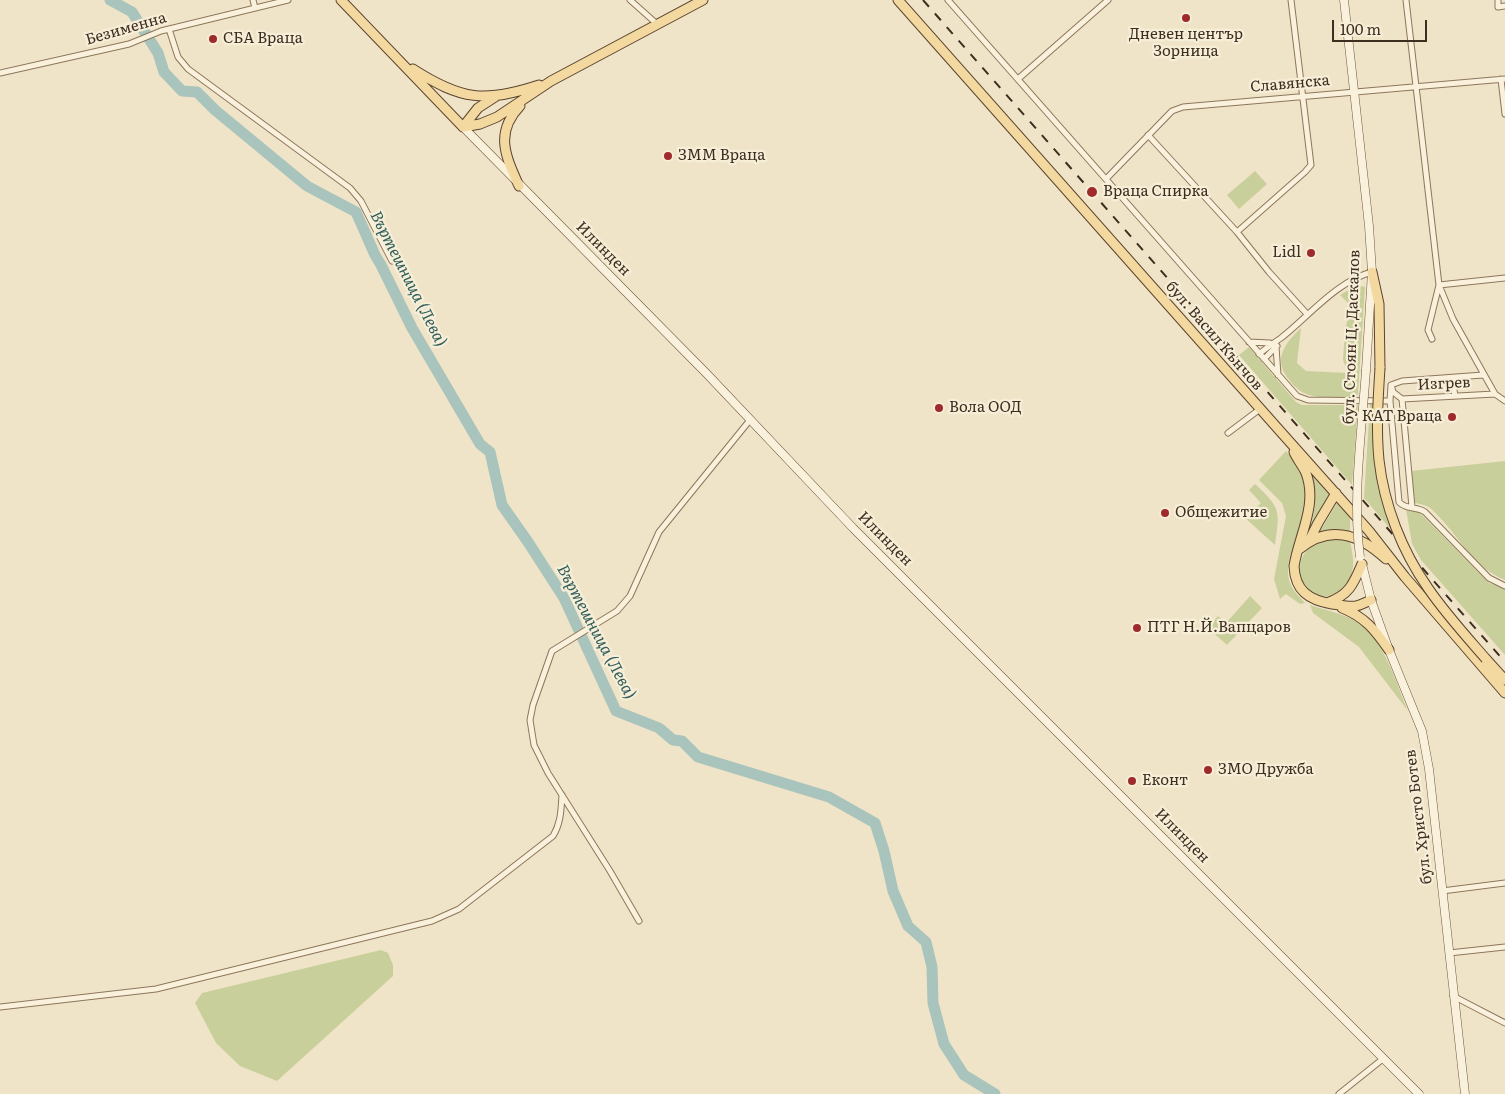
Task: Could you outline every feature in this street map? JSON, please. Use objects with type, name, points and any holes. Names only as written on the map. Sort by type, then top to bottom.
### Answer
[{"type":"main road","name":"Илинден","points":[[341,0],[463,128]]},
{"type":"main road","points":[[463,128],[490,121],[551,81],[703,0]]},
{"type":"main road","name":"бул. Васил Кънчов","points":[[898,0],[1284,437],[1336,493],[1405,577],[1505,693]]},
{"type":"main road","points":[[400,61],[432,82],[452,91],[471,96],[498,96],[519,92],[551,81]]},
{"type":"main road","points":[[520,186],[505,153],[504,134],[510,118],[530,95]]},
{"type":"main road","points":[[463,128],[478,108],[498,96]]},
{"type":"main road","points":[[1372,272],[1379,304],[1380,368],[1377,430],[1379,462],[1393,519],[1408,554],[1427,587],[1505,680]]},
{"type":"main road","points":[[1284,437],[1306,472],[1310,488],[1310,506],[1294,566],[1298,586],[1312,598],[1352,612],[1362,618],[1375,631],[1389,650]]},
{"type":"main road","points":[[1309,541],[1336,493]]},
{"type":"main road","points":[[1298,550],[1309,541],[1331,534],[1341,534],[1369,544],[1405,577]]},
{"type":"main road","points":[[1328,603],[1336,600],[1349,590],[1361,561]]},
{"type":"main road","points":[[1328,603],[1347,607],[1358,606],[1371,600]]},
{"type":"street","points":[[253,0],[255,8]]},
{"type":"street","name":"Безименна","points":[[0,73],[140,41],[169,29],[288,0]]},
{"type":"street","points":[[630,0],[657,24]]},
{"type":"street","points":[[948,0],[1297,396],[1308,400],[1390,401]]},
{"type":"street","points":[[1018,79],[1106,0]]},
{"type":"street","points":[[1237,232],[1305,172],[1311,164],[1291,0]]},
{"type":"street","name":"бул. Стоян Ц. Даскалов","points":[[1344,0],[1369,226],[1372,272],[1358,500],[1358,534],[1361,561]]},
{"type":"street","points":[[1406,0],[1439,285],[1453,319],[1483,375],[1495,394],[1505,401]]},
{"type":"street","points":[[1498,0],[1498,7],[1505,6]]},
{"type":"street","points":[[169,29],[178,57],[188,69],[350,188],[361,201],[392,262]]},
{"type":"street","points":[[1503,79],[1505,114]]},
{"type":"street","name":"Славянска","points":[[1106,179],[1172,110],[1184,107],[1503,79]]},
{"type":"street","name":"Илинден","points":[[463,128],[634,300],[853,528],[1419,1093]]},
{"type":"street","points":[[1148,135],[1237,232],[1269,272],[1307,314]]},
{"type":"street","points":[[1264,359],[1274,345],[1307,314],[1357,276],[1372,272]]},
{"type":"street","points":[[1439,285],[1505,278]]},
{"type":"street","points":[[1432,339],[1428,330],[1439,285]]},
{"type":"street","points":[[1248,342],[1274,345]]},
{"type":"street","points":[[1259,354],[1274,345]]},
{"type":"street","points":[[1274,345],[1278,376]]},
{"type":"street","points":[[1483,375],[1402,381],[1391,385],[1390,401],[1399,499],[1403,506],[1422,509],[1489,578],[1505,586]]},
{"type":"street","points":[[1452,378],[1455,396]]},
{"type":"street","name":"Изгрев","points":[[1391,385],[1393,392],[1402,399],[1495,394]]},
{"type":"street","points":[[1402,399],[1412,507]]},
{"type":"street","points":[[1228,433],[1260,409]]},
{"type":"street","points":[[639,921],[610,870],[562,795],[534,745],[530,720],[532,704],[552,650],[617,611],[630,596],[659,532],[750,420]]},
{"type":"street","name":"бул. Христо Ботев","points":[[1361,561],[1371,600],[1422,731],[1429,769],[1464,1094]]},
{"type":"street","points":[[0,1007],[156,989],[432,921],[459,909],[553,836],[558,828],[562,795]]},
{"type":"street","points":[[1442,891],[1505,883]]},
{"type":"street","points":[[1449,953],[1505,947]]},
{"type":"street","points":[[1453,996],[1505,1023]]},
{"type":"street","points":[[1338,1094],[1384,1058]]},
{"type":"green space","points":[[1255,171],[1267,184],[1239,209],[1227,195]]},
{"type":"green space","points":[[1357,285],[1365,287],[1358,395],[1356,397],[1326,397],[1303,393],[1290,381],[1282,366],[1281,359],[1285,346],[1301,328],[1297,363],[1306,371],[1348,373],[1343,360],[1345,330],[1351,306],[1340,295]]},
{"type":"green space","points":[[1249,347],[1296,402],[1302,405],[1358,405],[1352,485],[1239,355]]},
{"type":"green space","points":[[1370,403],[1375,404],[1393,532],[1364,498]]},
{"type":"green space","points":[[1286,451],[1299,470],[1303,480],[1306,500],[1303,521],[1288,565],[1292,588],[1305,603],[1300,604],[1286,594],[1280,599],[1274,579],[1286,516],[1282,503],[1259,480]]},
{"type":"green space","points":[[1505,461],[1505,580],[1493,574],[1473,557],[1430,508],[1415,503],[1411,471]]},
{"type":"green space","points":[[1307,468],[1331,495],[1307,537],[1314,511],[1315,494]]},
{"type":"green space","points":[[1255,484],[1270,499],[1277,511],[1278,524],[1275,545],[1245,518],[1261,503],[1249,490]]},
{"type":"green space","points":[[1337,503],[1350,517],[1350,534],[1320,535],[1319,533]]},
{"type":"green space","points":[[1406,509],[1420,513],[1489,583],[1505,588],[1505,655],[1421,560],[1412,544]]},
{"type":"green space","points":[[1339,538],[1350,541],[1353,561],[1352,572],[1346,586],[1337,594],[1327,597],[1316,595],[1307,589],[1301,580],[1299,569],[1303,556],[1318,542]]},
{"type":"green space","points":[[1250,596],[1262,608],[1227,645],[1208,628],[1218,616],[1226,623]]},
{"type":"green space","points":[[1310,605],[1338,613],[1364,627],[1381,648],[1408,711],[1359,647],[1313,613]]},
{"type":"green space","points":[[381,950],[388,953],[393,965],[393,976],[277,1081],[240,1066],[216,1043],[195,1003],[202,993]]},
{"type":"waterway","name":"Въртешница (Лева)","points":[[110,0],[132,12],[158,53],[164,72],[182,91],[197,92],[215,110],[307,186],[356,212],[375,255],[412,328],[480,444],[490,452],[502,505],[564,598],[616,711],[659,728],[673,740],[682,741],[698,757],[829,797],[875,823],[884,851],[893,891],[908,926],[926,942],[932,967],[933,1003],[944,1044],[964,1075],[995,1094]]},
{"type":"railway","points":[[923,0],[1505,662]]},
{"type":"place","name":"Дневен център Зорница","points":[[1186,18]]},
{"type":"place","name":"СБА Враца","points":[[213,39]]},
{"type":"place","name":"ЗММ Враца","points":[[668,156]]},
{"type":"place","name":"Враца Спирка","points":[[1092,192]]},
{"type":"place","name":"Lidl","points":[[1311,253]]},
{"type":"place","name":"Вола ООД","points":[[939,408]]},
{"type":"place","name":"КАТ Враца","points":[[1452,417]]},
{"type":"place","name":"Общежитие","points":[[1165,513]]},
{"type":"place","name":"ПТГ Н.Й.Вапцаров","points":[[1137,628]]},
{"type":"place","name":"ЗМО Дружба","points":[[1208,770]]},
{"type":"place","name":"Еконт","points":[[1132,781]]}]
